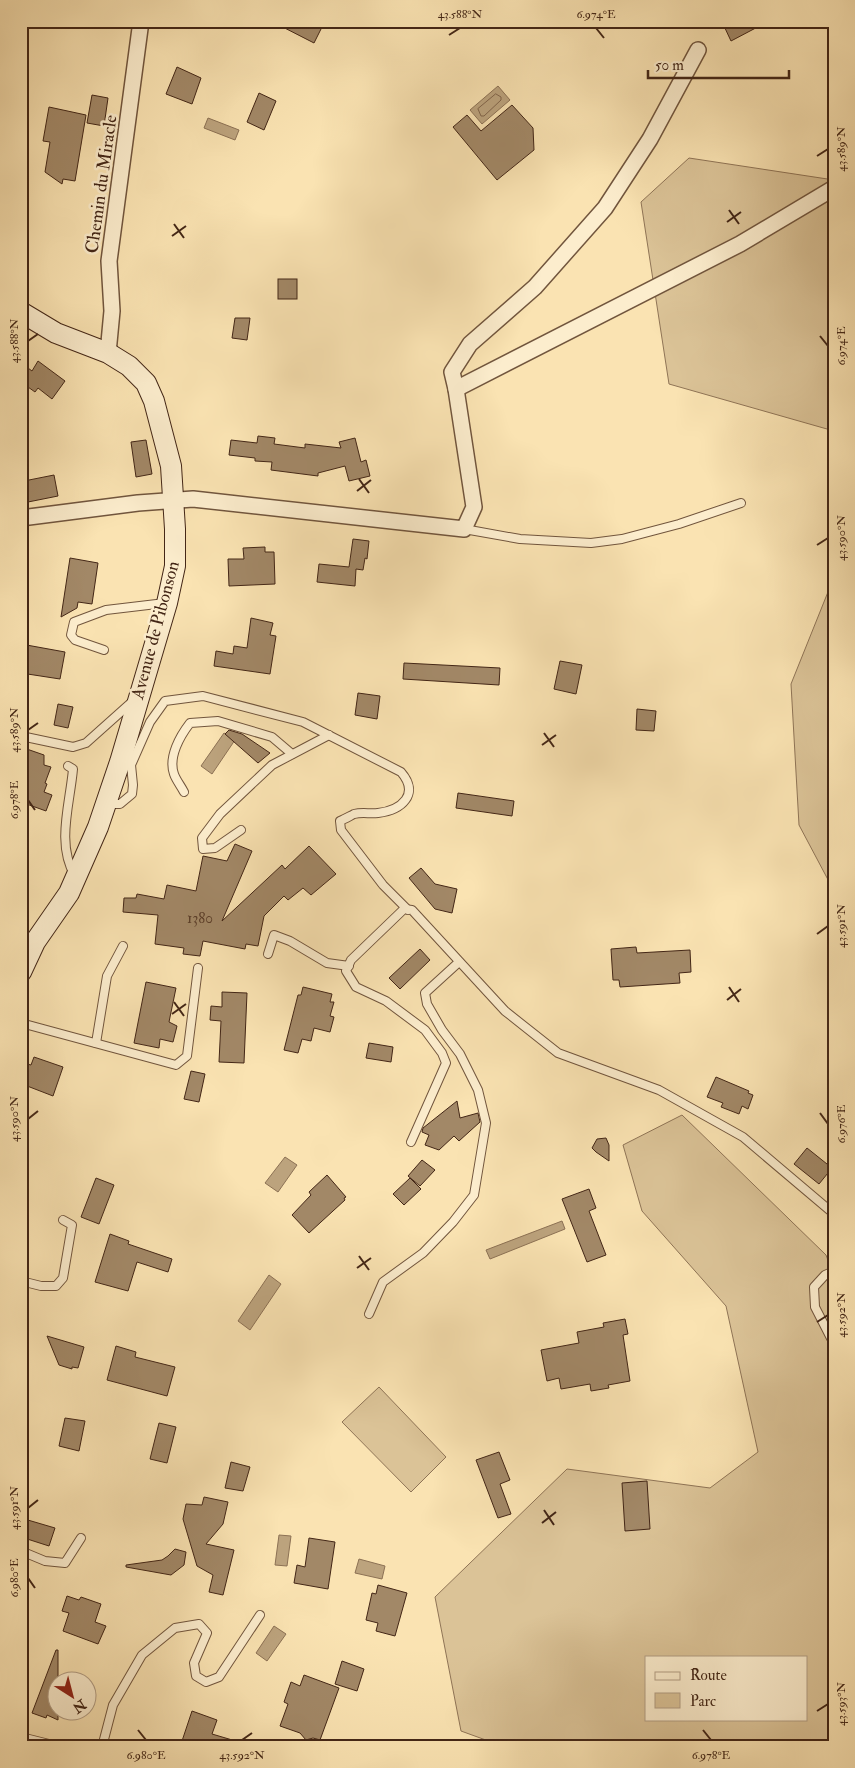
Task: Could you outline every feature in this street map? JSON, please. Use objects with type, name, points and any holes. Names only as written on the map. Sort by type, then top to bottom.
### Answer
[{"type":"street","name":"Chemin du Miracle","points":[[108,353],[112,311],[109,261],[141,21]]},
{"type":"street","points":[[21,518],[98,507],[193,499],[464,529],[474,507],[452,372],[470,344],[535,287],[605,208],[650,139],[698,50]]},
{"type":"street","points":[[456,389],[740,244],[834,188]]},
{"type":"street","name":"Avenue de Pibonson","points":[[21,312],[56,333],[108,353],[130,366],[146,383],[154,401],[171,466],[176,529],[175,566],[166,603],[120,762],[98,827],[69,893],[35,942],[21,972]]},
{"type":"lane","points":[[464,529],[520,539],[591,543],[622,539],[679,524],[741,503]]},
{"type":"lane","points":[[104,650],[75,640],[71,635],[74,622],[106,610],[166,603]]},
{"type":"lane","points":[[21,736],[73,747],[86,743],[139,696]]},
{"type":"lane","points":[[106,804],[120,804],[132,794],[131,765],[150,722],[165,701],[203,696],[303,722],[401,772],[405,776],[410,788],[408,797],[398,808],[378,813],[355,814],[340,821],[341,830],[377,878],[408,910]]},
{"type":"lane","points":[[184,792],[174,774],[173,760],[180,735],[190,723],[218,722],[272,737],[292,754]]},
{"type":"lane","points":[[241,830],[216,848],[202,849],[202,838],[220,814],[272,765],[329,735]]},
{"type":"lane","points":[[68,766],[73,769],[65,824],[69,865],[76,878]]},
{"type":"lane","points":[[411,1142],[446,1063],[442,1053],[425,1030],[386,1001],[356,987],[346,971],[351,960],[404,909],[412,910],[505,1012],[558,1053],[659,1090],[743,1137],[834,1214]]},
{"type":"lane","points":[[268,954],[274,935],[290,941],[327,963],[349,966]]},
{"type":"lane","points":[[96,1043],[107,976],[123,946]]},
{"type":"lane","points":[[369,1314],[383,1282],[423,1253],[453,1222],[474,1195],[486,1123],[478,1090],[460,1054],[442,1030],[427,1004],[425,993],[459,962]]},
{"type":"lane","points":[[21,1023],[176,1065],[187,1056],[198,968]]},
{"type":"lane","points":[[21,1281],[40,1286],[56,1286],[63,1278],[72,1225],[63,1220]]},
{"type":"lane","points":[[834,1271],[825,1274],[814,1287],[815,1307],[834,1344]]},
{"type":"lane","points":[[21,1551],[45,1561],[65,1563],[81,1538]]},
{"type":"lane","points":[[102,1747],[112,1705],[142,1655],[175,1628],[199,1624],[207,1633],[194,1663],[196,1676],[206,1682],[219,1677],[260,1614]]},
{"type":"lane","points":[[21,1737],[61,1747]]},
{"type":"green space","points":[[689,158],[834,180],[834,431],[669,384],[641,202]]},
{"type":"green space","points":[[834,577],[834,891],[799,825],[791,684]]},
{"type":"green space","points":[[682,1115],[826,1255],[834,1276],[834,1747],[505,1747],[461,1731],[435,1597],[567,1469],[710,1488],[758,1452],[726,1306],[642,1211],[623,1145]]},
{"type":"green space","points":[[379,1387],[446,1457],[411,1492],[342,1422]]},
{"type":"water","points":[[498,86],[510,100],[482,124],[470,110]]},
{"type":"water","points":[[208,118],[239,130],[235,140],[204,128]]},
{"type":"water","points":[[224,733],[235,740],[212,774],[201,766]]},
{"type":"water","points":[[285,1157],[297,1165],[278,1192],[265,1183]]},
{"type":"water","points":[[562,1221],[565,1229],[490,1259],[486,1250]]},
{"type":"water","points":[[269,1275],[281,1284],[250,1330],[238,1321]]},
{"type":"water","points":[[279,1535],[291,1536],[287,1566],[275,1565]]},
{"type":"water","points":[[359,1559],[385,1566],[382,1579],[355,1573]]},
{"type":"water","points":[[274,1626],[286,1634],[267,1661],[256,1653]]},
{"type":"building","points":[[271,21],[325,21],[314,43]]},
{"type":"building","points":[[732,21],[769,21],[731,41],[724,26]]},
{"type":"building","points":[[177,67],[201,78],[192,104],[166,94]]},
{"type":"building","points":[[259,93],[276,101],[264,130],[247,122]]},
{"type":"building","points":[[92,95],[108,98],[104,126],[87,123]]},
{"type":"building","points":[[512,105],[533,128],[534,150],[497,180],[453,127],[467,115],[481,131]]},
{"type":"building","points":[[49,107],[86,115],[75,181],[63,179],[62,184],[45,172],[50,142],[43,141]]},
{"type":"building","points":[[278,279],[297,279],[297,299],[278,299]]},
{"type":"building","points":[[235,318],[250,318],[247,340],[232,338]]},
{"type":"building","points":[[38,361],[65,381],[52,399],[38,388],[35,392],[21,382],[21,377],[28,368],[32,371]]},
{"type":"building","points":[[258,436],[275,438],[274,444],[305,448],[305,444],[341,448],[339,442],[355,438],[361,462],[366,460],[370,476],[349,481],[345,466],[318,473],[318,476],[271,470],[272,462],[255,461],[255,458],[229,455],[231,440],[257,443]]},
{"type":"building","points":[[146,440],[152,474],[136,477],[131,442]]},
{"type":"building","points":[[54,475],[58,496],[28,502],[24,481]]},
{"type":"building","points":[[353,539],[369,541],[367,559],[365,558],[363,570],[356,569],[355,586],[317,582],[319,564],[349,567]]},
{"type":"building","points":[[265,547],[265,552],[274,552],[275,584],[229,586],[228,559],[244,559],[243,548]]},
{"type":"building","points":[[70,558],[98,563],[92,604],[78,602],[77,608],[61,617]]},
{"type":"building","points":[[251,618],[273,623],[270,635],[276,636],[270,674],[214,666],[216,651],[233,654],[234,646],[247,648]]},
{"type":"building","points":[[21,644],[65,652],[60,679],[21,673]]},
{"type":"building","points":[[560,661],[582,665],[576,694],[554,689]]},
{"type":"building","points":[[404,663],[500,668],[499,685],[403,679]]},
{"type":"building","points":[[358,693],[380,696],[377,719],[355,715]]},
{"type":"building","points":[[58,704],[73,707],[68,728],[54,725]]},
{"type":"building","points":[[637,709],[656,711],[654,731],[636,730]]},
{"type":"building","points":[[229,730],[242,734],[270,753],[258,763],[225,734]]},
{"type":"building","points":[[21,747],[44,755],[44,765],[51,767],[44,792],[52,795],[46,811],[21,802]]},
{"type":"building","points":[[458,793],[514,801],[512,816],[456,808]]},
{"type":"building","points":[[235,844],[252,851],[222,921],[282,865],[285,869],[309,846],[336,874],[311,895],[303,888],[288,900],[284,896],[264,916],[258,946],[246,944],[245,949],[203,941],[200,956],[183,954],[184,948],[155,944],[158,915],[123,912],[124,898],[136,898],[137,894],[164,899],[167,885],[196,891],[203,856],[227,861]]},
{"type":"building","points":[[421,868],[435,884],[457,889],[452,913],[435,909],[409,878]]},
{"type":"building","points":[[636,947],[637,953],[690,950],[691,972],[679,973],[680,983],[620,987],[619,980],[613,980],[611,949]]},
{"type":"building","points":[[420,949],[430,960],[400,989],[389,978]]},
{"type":"building","points":[[146,982],[176,988],[169,1022],[177,1026],[173,1042],[160,1039],[159,1048],[134,1043]]},
{"type":"building","points":[[303,987],[332,994],[330,1002],[334,1002],[330,1016],[334,1017],[330,1032],[314,1028],[311,1041],[302,1039],[298,1053],[284,1050],[298,995],[301,995]]},
{"type":"building","points":[[222,992],[247,993],[244,1063],[219,1062],[221,1021],[210,1020],[211,1006],[222,1007]]},
{"type":"building","points":[[369,1043],[393,1047],[391,1062],[366,1058]]},
{"type":"building","points":[[34,1057],[63,1067],[53,1096],[22,1084],[27,1064],[31,1065]]},
{"type":"building","points":[[191,1071],[205,1074],[199,1102],[184,1099]]},
{"type":"building","points":[[716,1077],[749,1091],[748,1093],[753,1095],[748,1109],[742,1106],[739,1114],[721,1107],[723,1103],[707,1097]]},
{"type":"building","points":[[457,1101],[460,1118],[478,1113],[480,1122],[459,1141],[454,1136],[439,1150],[425,1145],[429,1135],[422,1132],[423,1128]]},
{"type":"building","points":[[606,1138],[609,1145],[609,1161],[592,1148],[597,1139]]},
{"type":"building","points":[[807,1148],[832,1168],[819,1184],[794,1164]]},
{"type":"building","points":[[422,1160],[435,1170],[420,1186],[408,1176]]},
{"type":"building","points":[[327,1175],[346,1197],[309,1233],[292,1215],[311,1195],[309,1192]]},
{"type":"building","points":[[96,1178],[114,1185],[99,1224],[81,1217]]},
{"type":"building","points":[[410,1178],[421,1189],[404,1205],[393,1194]]},
{"type":"building","points":[[589,1189],[596,1208],[589,1211],[606,1255],[587,1262],[562,1199]]},
{"type":"building","points":[[110,1234],[129,1241],[128,1244],[172,1259],[168,1272],[137,1262],[128,1291],[95,1282]]},
{"type":"building","points":[[625,1319],[628,1334],[623,1335],[630,1381],[608,1385],[609,1388],[591,1391],[590,1384],[561,1389],[559,1378],[547,1381],[541,1350],[579,1343],[577,1332],[604,1327],[603,1323]]},
{"type":"building","points":[[47,1336],[84,1347],[78,1368],[72,1367],[72,1369],[59,1365]]},
{"type":"building","points":[[116,1346],[136,1352],[135,1357],[175,1367],[167,1396],[107,1380]]},
{"type":"building","points":[[65,1418],[85,1421],[79,1451],[59,1446]]},
{"type":"building","points":[[159,1423],[176,1427],[167,1463],[150,1459]]},
{"type":"building","points":[[499,1452],[510,1480],[500,1484],[511,1514],[498,1518],[476,1460]]},
{"type":"building","points":[[231,1462],[250,1467],[243,1491],[225,1488]]},
{"type":"building","points":[[647,1481],[650,1529],[625,1531],[622,1483]]},
{"type":"building","points":[[204,1497],[228,1502],[223,1524],[206,1544],[234,1550],[223,1595],[209,1592],[213,1575],[197,1566],[183,1519],[186,1504],[202,1505]]},
{"type":"building","points":[[21,1518],[55,1528],[49,1546],[21,1537]]},
{"type":"building","points":[[309,1538],[335,1542],[328,1589],[294,1583],[297,1565],[305,1567]]},
{"type":"building","points":[[175,1549],[186,1552],[184,1565],[171,1575],[126,1567],[126,1565],[162,1560]]},
{"type":"building","points":[[378,1585],[407,1593],[395,1636],[376,1631],[378,1623],[366,1620],[372,1593],[376,1594]]},
{"type":"building","points":[[67,1596],[79,1600],[81,1597],[101,1604],[95,1622],[106,1626],[98,1644],[63,1631],[69,1613],[62,1611]]},
{"type":"building","points":[[56,1650],[58,1650],[58,1670],[48,1670]]},
{"type":"building","points":[[342,1661],[364,1669],[357,1691],[335,1684]]},
{"type":"building","points":[[48,1671],[48,1715],[46,1718],[32,1713]]},
{"type":"building","points":[[304,1675],[339,1688],[320,1740],[313,1738],[306,1740],[300,1733],[280,1726],[288,1704],[284,1702],[291,1682],[300,1686]]},
{"type":"building","points":[[192,1711],[217,1720],[212,1734],[239,1742],[239,1747],[180,1747]]}]
